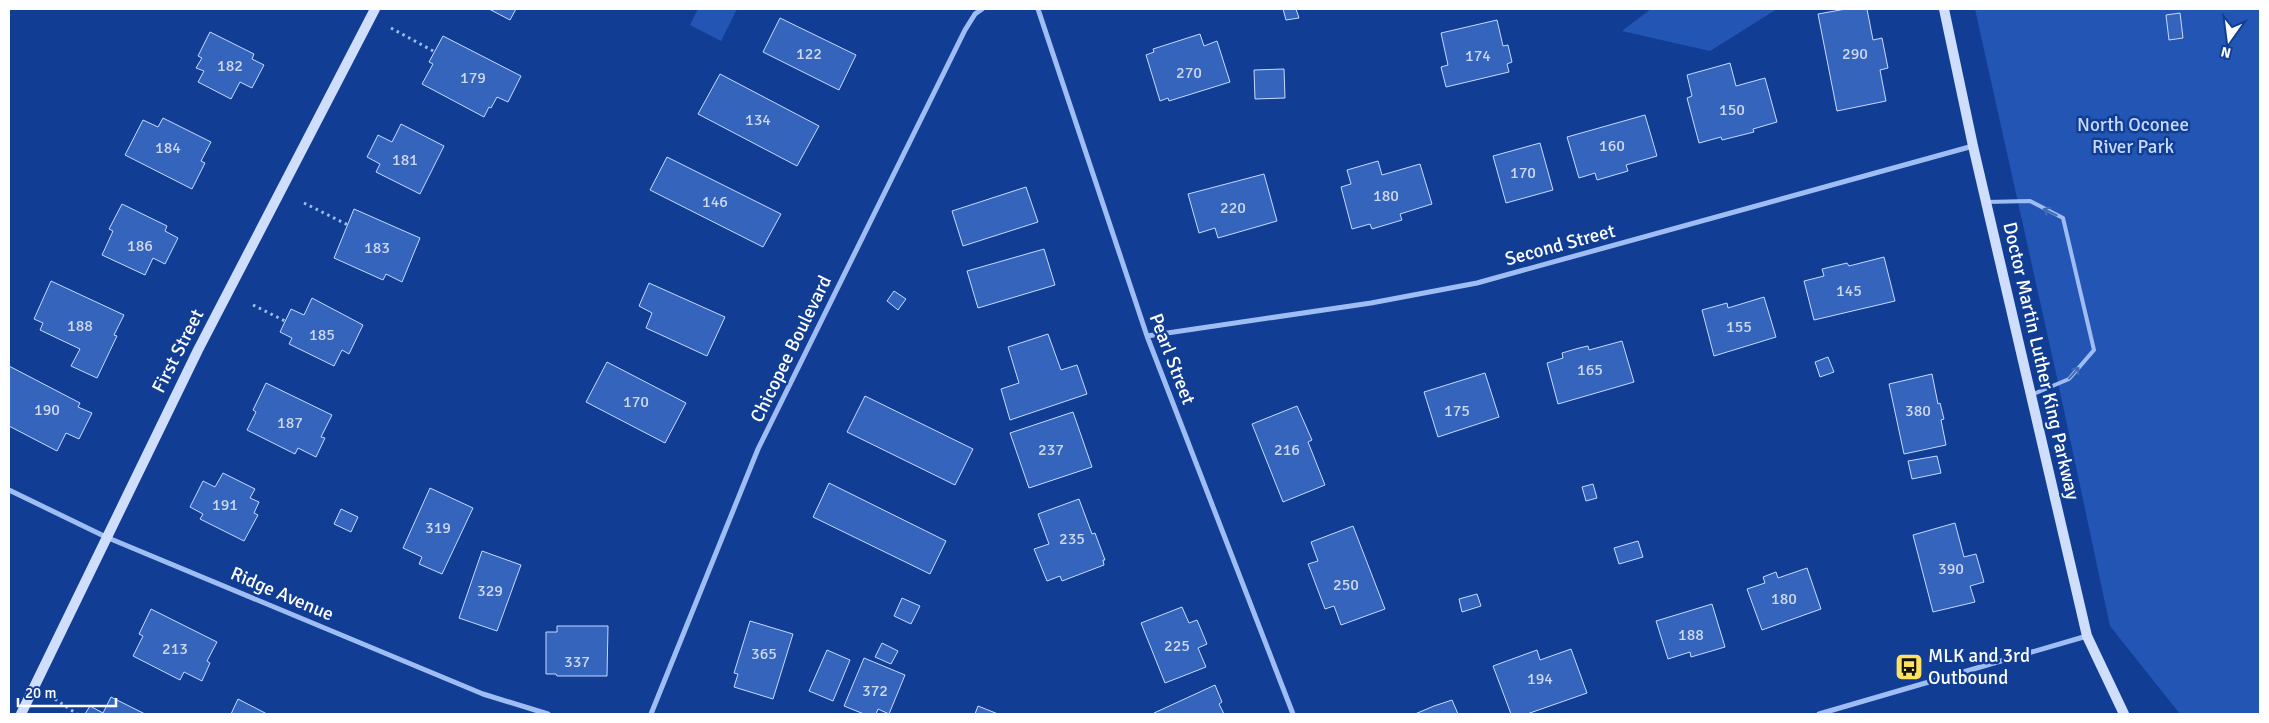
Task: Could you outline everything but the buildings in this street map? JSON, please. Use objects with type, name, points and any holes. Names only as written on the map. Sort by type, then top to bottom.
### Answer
[{"type":"street","name":"First Street","points":[[21,714],[198,350],[375,9]]},
{"type":"street","name":"Chicopee Boulevard","points":[[651,714],[758,449],[965,30],[975,14],[982,9]]},
{"type":"street","name":"Pearl Street","points":[[1038,9],[1147,336],[1293,714]]},
{"type":"street","name":"Doctor Martin Luther King Parkway","points":[[1944,9],[1973,146],[2087,636],[2124,714]]},
{"type":"street","name":"Second Street","points":[[1147,336],[1370,303],[1477,283],[1973,146]]},
{"type":"street","name":"Ridge Avenue","points":[[9,490],[106,537],[483,694],[548,714]]},
{"type":"street","points":[[1819,714],[2087,636]]},
{"type":"lane","points":[[1986,202],[2030,202],[2063,218],[2094,350],[2069,378],[2031,395]]},
{"type":"path","points":[[390,28],[435,52]]},
{"type":"path","points":[[304,204],[348,226]]},
{"type":"path","points":[[253,305],[285,321]]},
{"type":"path","points":[[55,699],[77,714]]},
{"type":"green space","points":[[698,9],[737,9],[721,41],[690,25]]},
{"type":"green space","points":[[1651,9],[1777,9],[1710,51],[1622,31]]},
{"type":"green space","name":"North Oconee River Park","points":[[1975,9],[2260,9],[2260,714],[2180,714],[2110,626]]},
{"type":"place","name":"MLK and 3rd Outbound","points":[[1909,667]]}]
